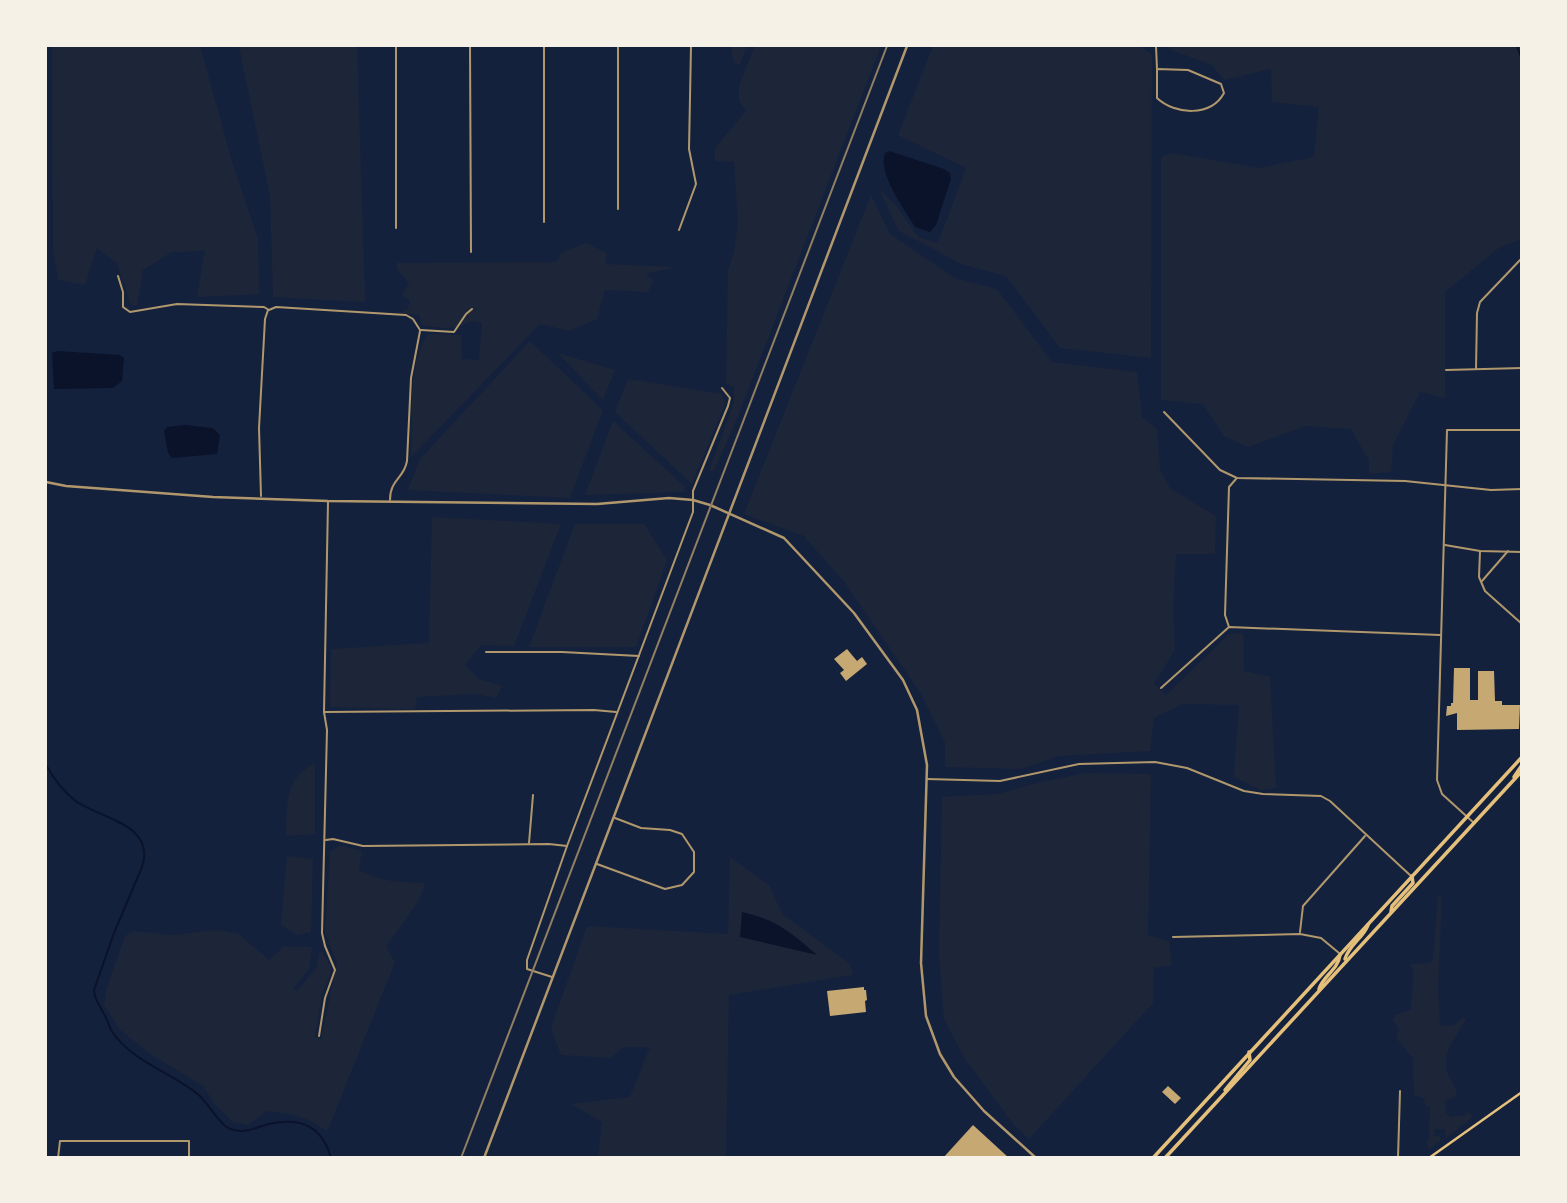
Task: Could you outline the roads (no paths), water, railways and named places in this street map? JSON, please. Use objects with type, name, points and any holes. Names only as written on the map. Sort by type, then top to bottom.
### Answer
[{"type":"main road","points":[[1153,1157],[1521,757]]},
{"type":"main road","points":[[1165,1157],[1474,823],[1521,768]]},
{"type":"main road","points":[[1391,912],[1392,906],[1413,883],[1412,876]]},
{"type":"main road","points":[[1345,961],[1368,923]]},
{"type":"main road","points":[[1318,991],[1321,983],[1338,964],[1340,953]]},
{"type":"main road","points":[[1222,1095],[1227,1085],[1250,1060],[1250,1052]]},
{"type":"main road","points":[[1429,1157],[1521,1092]]},
{"type":"street","points":[[396,46],[396,228]]},
{"type":"street","points":[[470,46],[471,252]]},
{"type":"street","points":[[544,46],[544,222]]},
{"type":"street","points":[[618,46],[618,209]]},
{"type":"street","points":[[679,230],[696,184],[689,149],[691,46]]},
{"type":"street","points":[[484,1157],[908,46]]},
{"type":"street","points":[[1156,46],[1157,98],[1164,104],[1186,110],[1206,109],[1217,103],[1224,93],[1221,84],[1195,72],[1157,69]]},
{"type":"street","points":[[1476,369],[1477,313],[1480,302],[1521,258]]},
{"type":"street","points":[[118,276],[126,311],[177,304],[264,307],[269,310]]},
{"type":"street","points":[[261,499],[259,428],[265,319],[269,310],[276,307],[406,315],[413,319],[419,330],[411,379],[407,461],[404,472],[391,484],[390,501]]},
{"type":"street","points":[[419,330],[454,332],[472,309]]},
{"type":"street","points":[[1446,370],[1521,369]]},
{"type":"street","points":[[553,978],[527,969],[527,960],[567,846],[693,512],[694,489],[730,398],[722,388]]},
{"type":"street","points":[[1164,412],[1220,470],[1237,478],[1445,484],[1491,490],[1521,489]]},
{"type":"street","points":[[1474,823],[1442,794],[1437,780],[1447,430],[1521,430]]},
{"type":"street","points":[[1229,627],[1225,615],[1229,487],[1237,478]]},
{"type":"street","points":[[46,482],[79,487],[328,501],[597,504],[669,498],[693,500],[785,538],[854,613],[910,693],[922,729],[927,765],[921,963],[926,1016],[940,1054],[954,1077],[984,1111],[1036,1157]]},
{"type":"street","points":[[318,1036],[325,998],[335,971],[324,946],[323,933],[328,501]]},
{"type":"street","points":[[1444,545],[1480,551],[1521,552]]},
{"type":"street","points":[[1480,551],[1481,582],[1485,591],[1521,624]]},
{"type":"street","points":[[1481,582],[1508,551]]},
{"type":"street","points":[[1161,688],[1229,627],[1441,635]]},
{"type":"street","points":[[486,652],[640,656]]},
{"type":"street","points":[[324,712],[617,712]]},
{"type":"street","points":[[927,779],[1000,781],[1079,764],[1154,762],[1189,769],[1244,791],[1321,796],[1330,801],[1412,876]]},
{"type":"street","points":[[529,844],[533,795]]},
{"type":"street","points":[[596,864],[665,889],[682,885],[694,872],[694,852],[682,834],[670,830],[641,828],[614,818]]},
{"type":"street","points":[[1300,934],[1303,906],[1366,835]]},
{"type":"street","points":[[325,840],[334,839],[363,846],[567,846]]},
{"type":"street","points":[[1173,937],[1300,934],[1321,938],[1340,953]]},
{"type":"street","points":[[1398,1157],[1400,1091]]},
{"type":"street","points":[[58,1157],[58,1145],[62,1141],[189,1141],[189,1157]]},
{"type":"waterway","points":[[1517,46],[1522,60]]},
{"type":"waterway","points":[[46,765],[59,785],[77,802],[134,832],[144,853],[142,867],[94,990],[110,1029],[132,1052],[200,1096],[228,1128],[244,1131],[280,1122],[300,1123],[316,1131],[331,1158]]},
{"type":"railway","points":[[461,1158],[887,46]]}]
